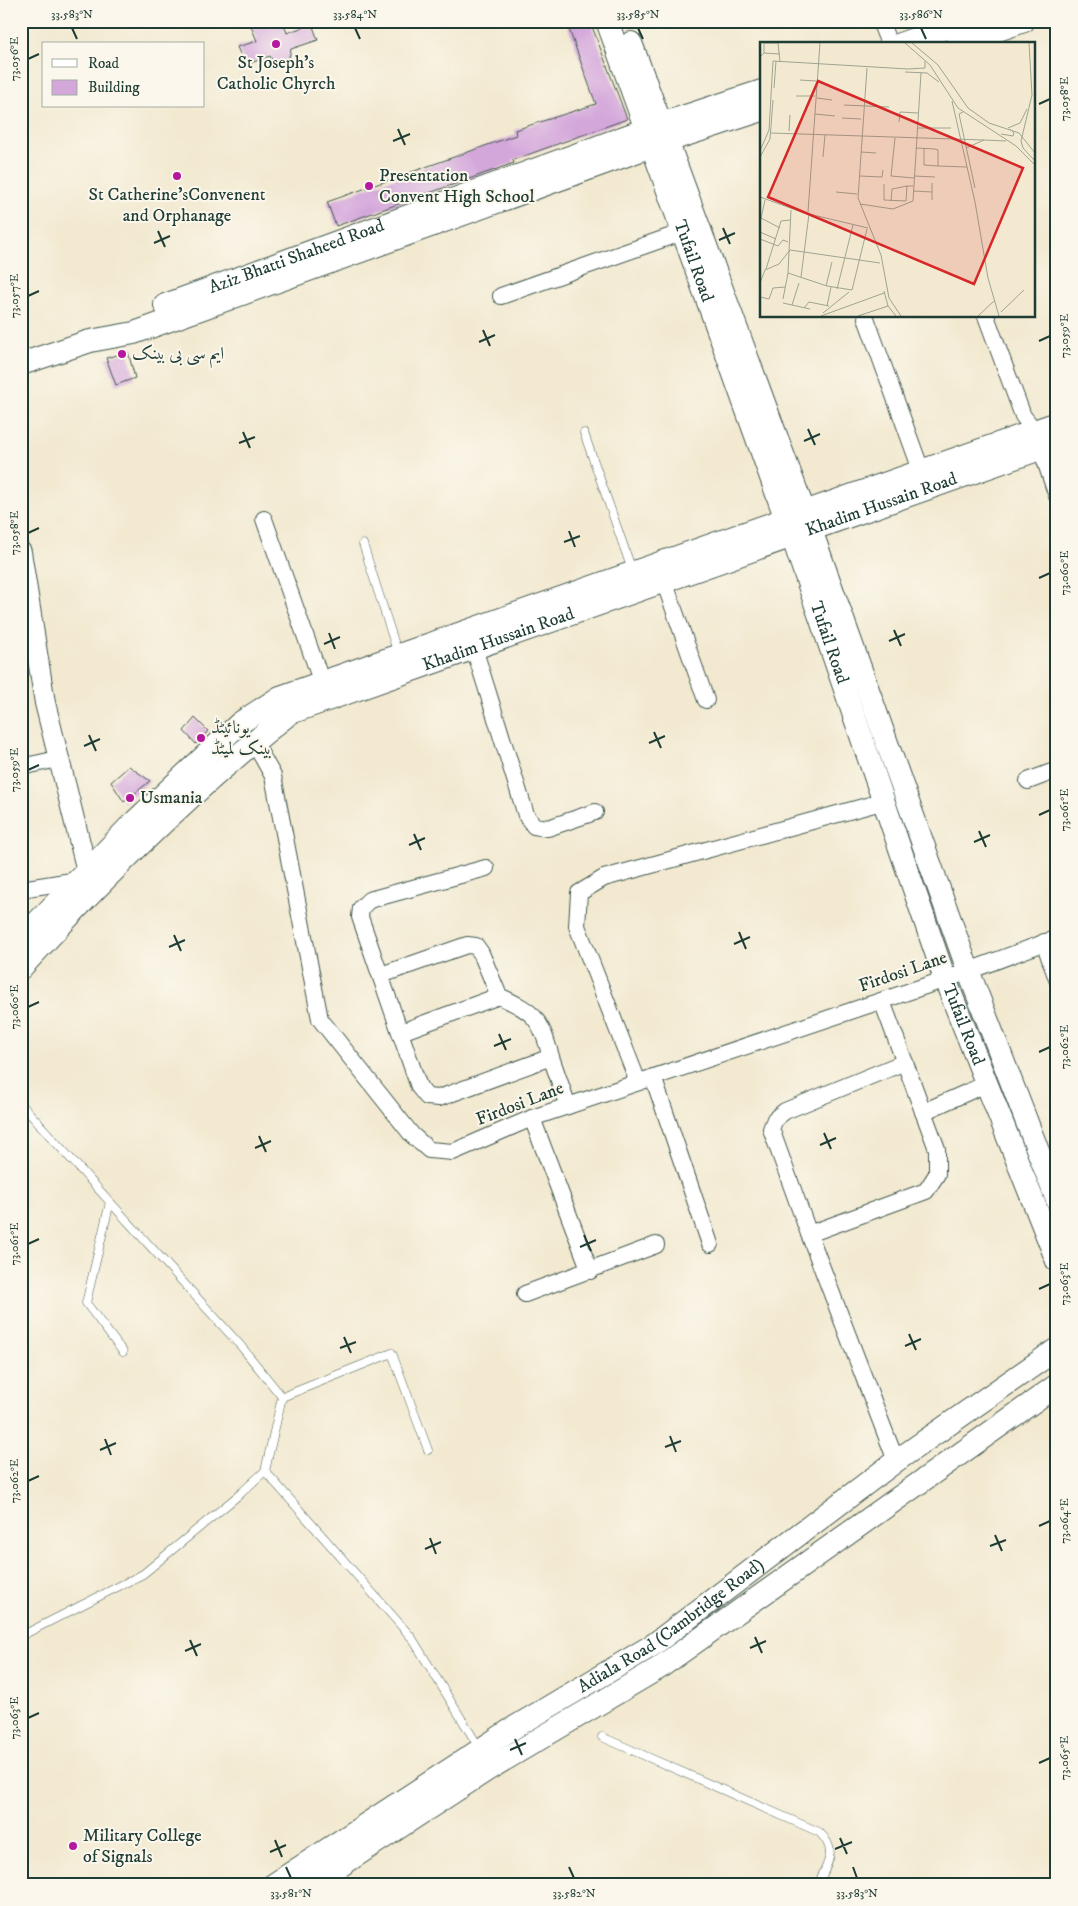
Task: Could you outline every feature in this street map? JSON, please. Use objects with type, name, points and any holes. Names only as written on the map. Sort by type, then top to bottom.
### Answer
[{"type":"main road","name":"Tufail Road","points":[[607,21],[657,135],[798,524],[885,801],[945,978],[1057,1261]]},
{"type":"main road","name":"Tufail Road","points":[[622,21],[657,135],[683,232],[798,524],[1057,1200]]},
{"type":"main road","points":[[907,42],[953,29],[1024,21]]},
{"type":"main road","name":"Aziz Bhatti Shaheed Road","points":[[21,364],[90,341],[134,333],[657,135],[760,92]]},
{"type":"main road","name":"Aziz Bhatti Shaheed Road","points":[[657,135],[760,110]]},
{"type":"main road","name":"Khadim Hussain Road","points":[[21,968],[86,880],[130,826],[240,723],[280,697],[633,572],[798,524],[1044,441],[1057,423]]},
{"type":"main road","name":"Khadim Hussain Road","points":[[21,939],[86,880],[290,713],[664,581],[922,470],[1044,441]]},
{"type":"main road","name":"Adiala Road (Cambridge Road)","points":[[273,1885],[480,1750],[653,1645],[896,1461],[1057,1349]]},
{"type":"main road","name":"Adiala Road (Cambridge Road)","points":[[311,1885],[487,1770],[659,1668],[1052,1393]]},
{"type":"street","points":[[880,21],[888,42]]},
{"type":"street","points":[[501,296],[683,232]]},
{"type":"street","points":[[866,318],[922,470]]},
{"type":"street","points":[[987,318],[1023,416],[1044,441],[1057,496]]},
{"type":"street","points":[[264,519],[322,683]]},
{"type":"street","points":[[21,552],[45,703],[86,880],[21,889]]},
{"type":"street","points":[[664,581],[706,700]]},
{"type":"street","points":[[474,648],[526,815],[534,826],[548,828],[595,812]]},
{"type":"street","name":"Firdosi Lane","points":[[254,742],[273,776],[320,1018],[412,1135],[429,1150],[453,1152],[532,1118],[882,1000],[1050,940]]},
{"type":"street","points":[[21,767],[58,759]]},
{"type":"street","points":[[1028,780],[1057,770]]},
{"type":"street","points":[[710,1244],[645,1079],[577,926],[579,894],[604,878],[885,801]]},
{"type":"street","points":[[486,868],[369,900],[361,908],[360,916],[402,1032],[419,1087],[427,1097],[439,1098],[551,1057]]},
{"type":"street","points":[[1050,940],[1057,979]]},
{"type":"street","points":[[381,975],[467,946],[476,946],[482,953],[499,996],[528,1010],[543,1028],[568,1106]]},
{"type":"street","points":[[402,1032],[499,996]]},
{"type":"street","points":[[809,1234],[926,1191],[937,1174],[937,1149],[882,1000]]},
{"type":"street","points":[[896,1461],[771,1129],[775,1119],[785,1111],[905,1062]]},
{"type":"street","points":[[922,1112],[986,1084]]},
{"type":"street","points":[[532,1118],[590,1271]]},
{"type":"street","points":[[525,1294],[656,1245]]},
{"type":"lane","points":[[584,432],[633,572]]},
{"type":"lane","points":[[363,544],[398,656]]},
{"type":"lane","points":[[21,1104],[240,1345],[282,1397]]},
{"type":"lane","points":[[110,1202],[86,1303],[123,1352]]},
{"type":"lane","points":[[282,1397],[392,1353],[428,1450]]},
{"type":"lane","points":[[21,1636],[143,1574],[240,1494],[265,1470],[282,1397]]},
{"type":"lane","points":[[265,1470],[412,1638],[480,1750]]},
{"type":"lane","points":[[602,1736],[819,1832],[829,1842],[831,1853],[818,1885]]},
{"type":"building","name":"St Joseph's Catholic Chyrch","points":[[249,21],[283,21],[287,33],[312,24],[318,40],[291,49],[288,62],[273,62],[270,56],[245,65],[237,47],[257,41]]},
{"type":"building","points":[[566,21],[590,21],[627,119],[513,160],[514,163],[336,226],[327,202],[516,135],[515,130],[596,104]]},
{"type":"building","points":[[128,352],[135,378],[116,385],[106,358]]},
{"type":"building","points":[[195,718],[208,731],[196,744],[184,731]]},
{"type":"building","points":[[129,766],[150,781],[124,802],[111,782]]},
{"type":"place","name":"St Joseph's Catholic Chyrch","points":[[276,44]]},
{"type":"place","name":"St Catherine'sConvenent and Orphanage","points":[[177,176]]},
{"type":"place","name":"Presentation Convent High School","points":[[369,186]]},
{"type":"place","name":"ایم سی بی بینک","points":[[122,354]]},
{"type":"place","name":"یونائیٹڈ بینک لمیٹڈ","points":[[201,738]]},
{"type":"place","name":"Usmania","points":[[130,798]]},
{"type":"place","name":"Military College of Signals","points":[[73,1846]]}]
